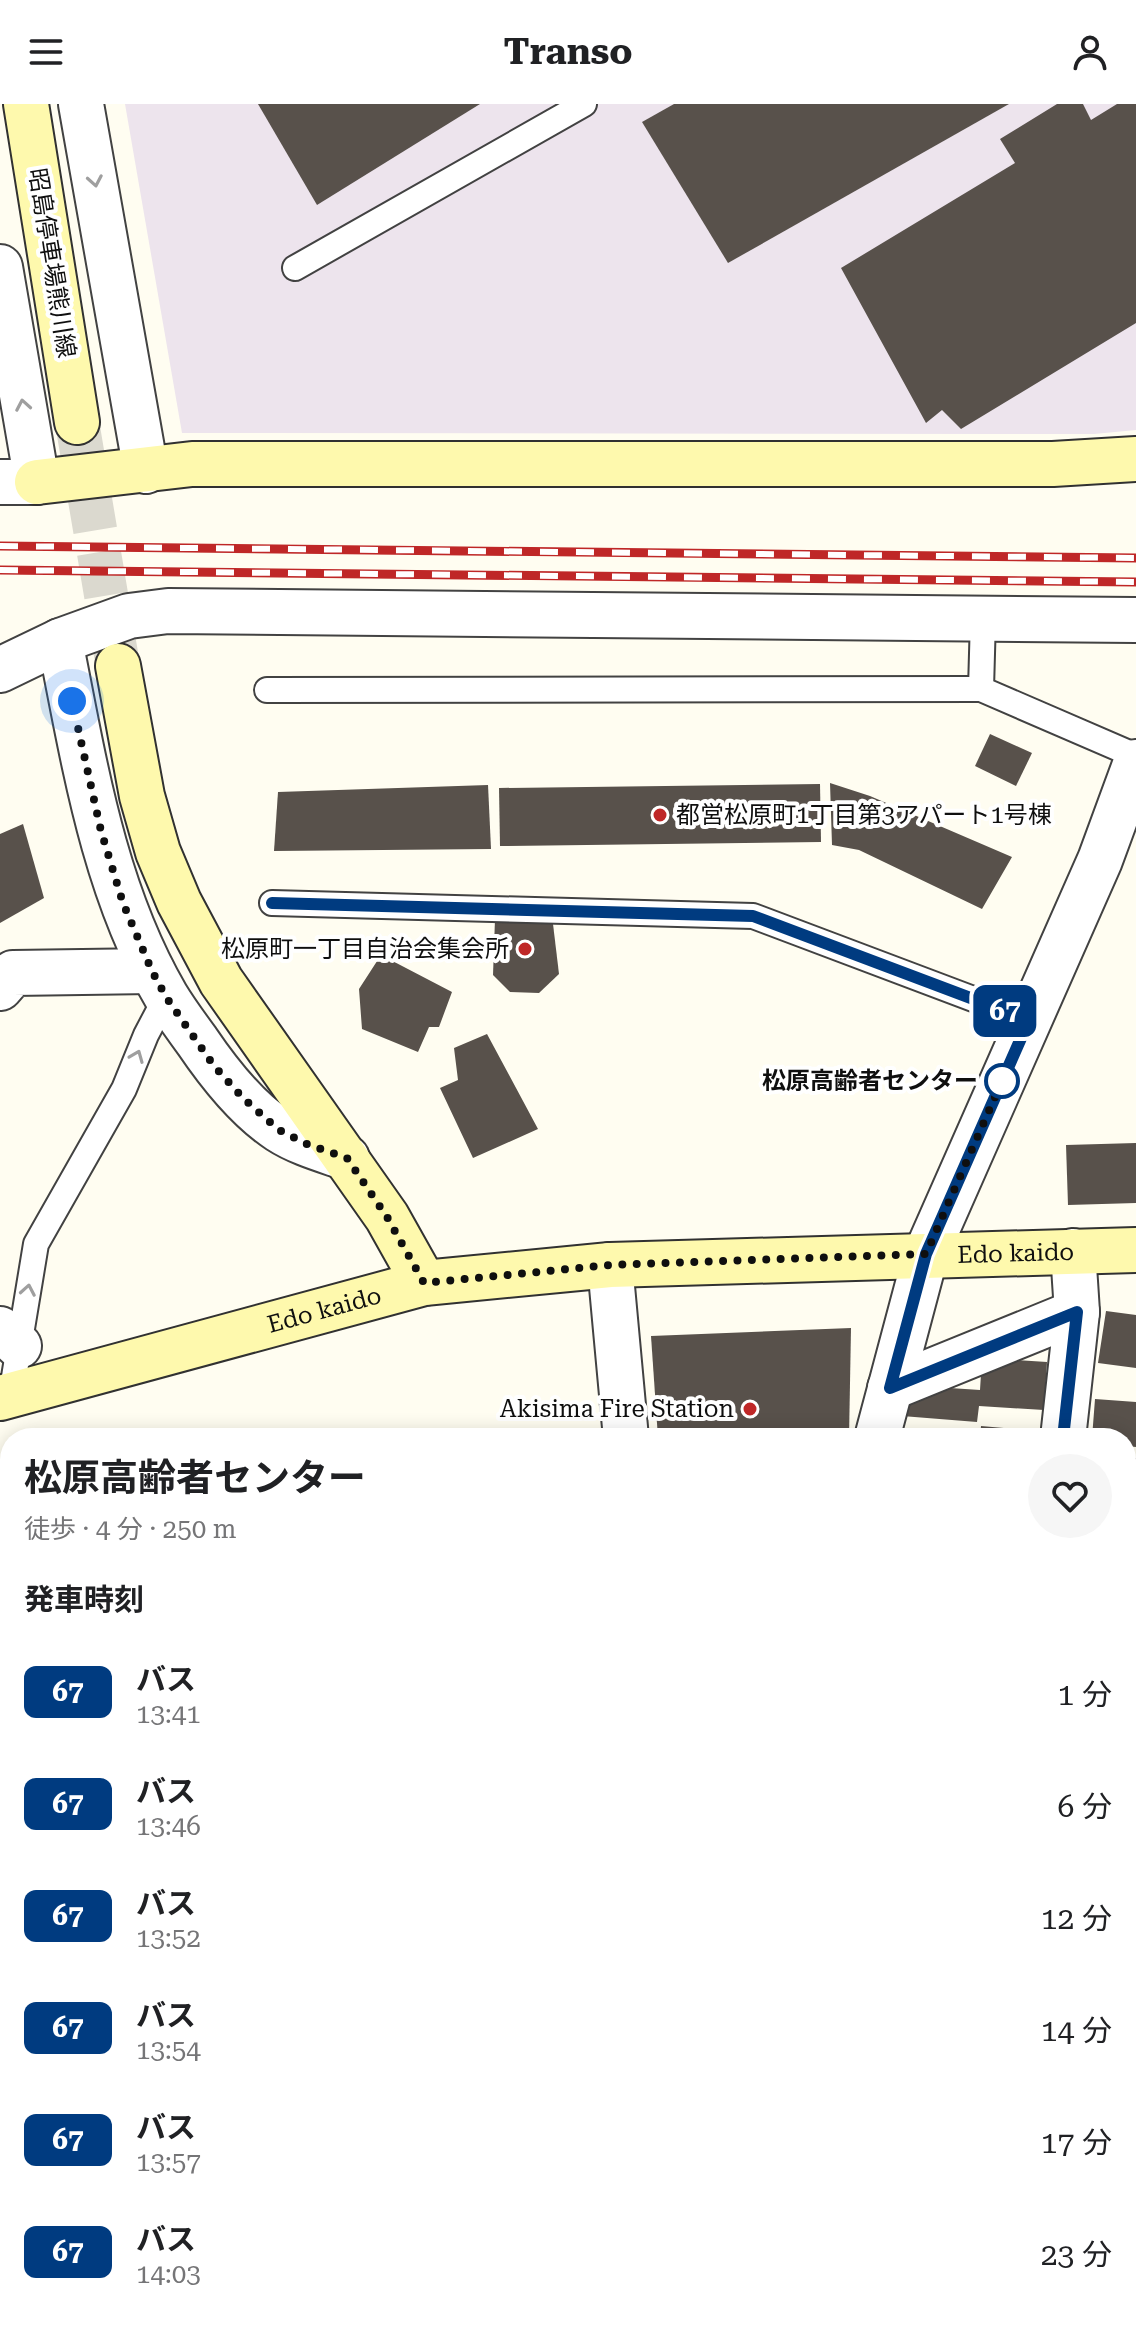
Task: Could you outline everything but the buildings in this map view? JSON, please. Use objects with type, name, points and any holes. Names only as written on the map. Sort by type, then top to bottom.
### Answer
[{"type":"main road","name":"昭島停車場熊川線","points":[[26,104],[77,422]]},
{"type":"main road","points":[[18,482],[192,464],[1053,464],[1136,459]]},
{"type":"main road","points":[[118,666],[142,796],[158,852],[179,902],[221,981],[387,1217],[424,1283]]},
{"type":"main road","name":"Edo kaido","points":[[5,1396],[424,1283],[610,1265],[1136,1250]]},
{"type":"street","points":[[81,104],[146,471]]},
{"type":"street","points":[[0,267],[18,482]]},
{"type":"street","points":[[0,670],[60,641],[129,616],[168,611],[1136,620]]},
{"type":"street","points":[[60,641],[101,831],[123,903],[159,984],[214,1066],[244,1099],[279,1130],[309,1145],[347,1158]]},
{"type":"street","points":[[880,1428],[926,1254],[1029,1020],[1118,865],[1136,759]]},
{"type":"street","points":[[0,988],[13,973],[159,984]]},
{"type":"street","points":[[1064,1428],[1077,1312],[1073,1251]]},
{"type":"street","points":[[610,1265],[625,1428]]},
{"type":"street","points":[[890,1388],[1077,1312]]},
{"type":"lane","points":[[295,268],[584,104]]},
{"type":"lane","points":[[981,689],[983,618]]},
{"type":"lane","points":[[267,690],[981,689],[1136,759]]},
{"type":"lane","points":[[272,903],[753,916],[1029,1020]]},
{"type":"lane","points":[[5,1396],[10,1338],[36,1244],[124,1089],[146,1035],[159,984]]},
{"type":"shaded area","points":[[125,104],[1136,104],[1136,430],[1094,434],[182,433]]},
{"type":"tunnel","points":[[77,422],[117,660]]},
{"type":"railway","points":[[0,546],[1136,558]]},
{"type":"railway","points":[[0,570],[1136,582]]},
{"type":"bus line","name":"67","points":[[272,903],[753,916],[1029,1020],[926,1254],[890,1388],[1077,1312],[1064,1428]]},
{"type":"place","name":"都営松原町1丁目第3アパート1号棟","points":[[660,815]]},
{"type":"place","name":"松原町一丁目自治会集会所","points":[[525,949]]},
{"type":"place","name":"松原高齢者センター","points":[[1002,1081]]},
{"type":"place","name":"Akisima Fire Station","points":[[750,1409]]},
{"type":"route","points":[[72,701],[101,831],[123,903],[166,997],[214,1066],[244,1099],[279,1130],[309,1145],[347,1158],[387,1217],[424,1283],[610,1265],[926,1254],[1006,1072],[1002,1081]]}]
